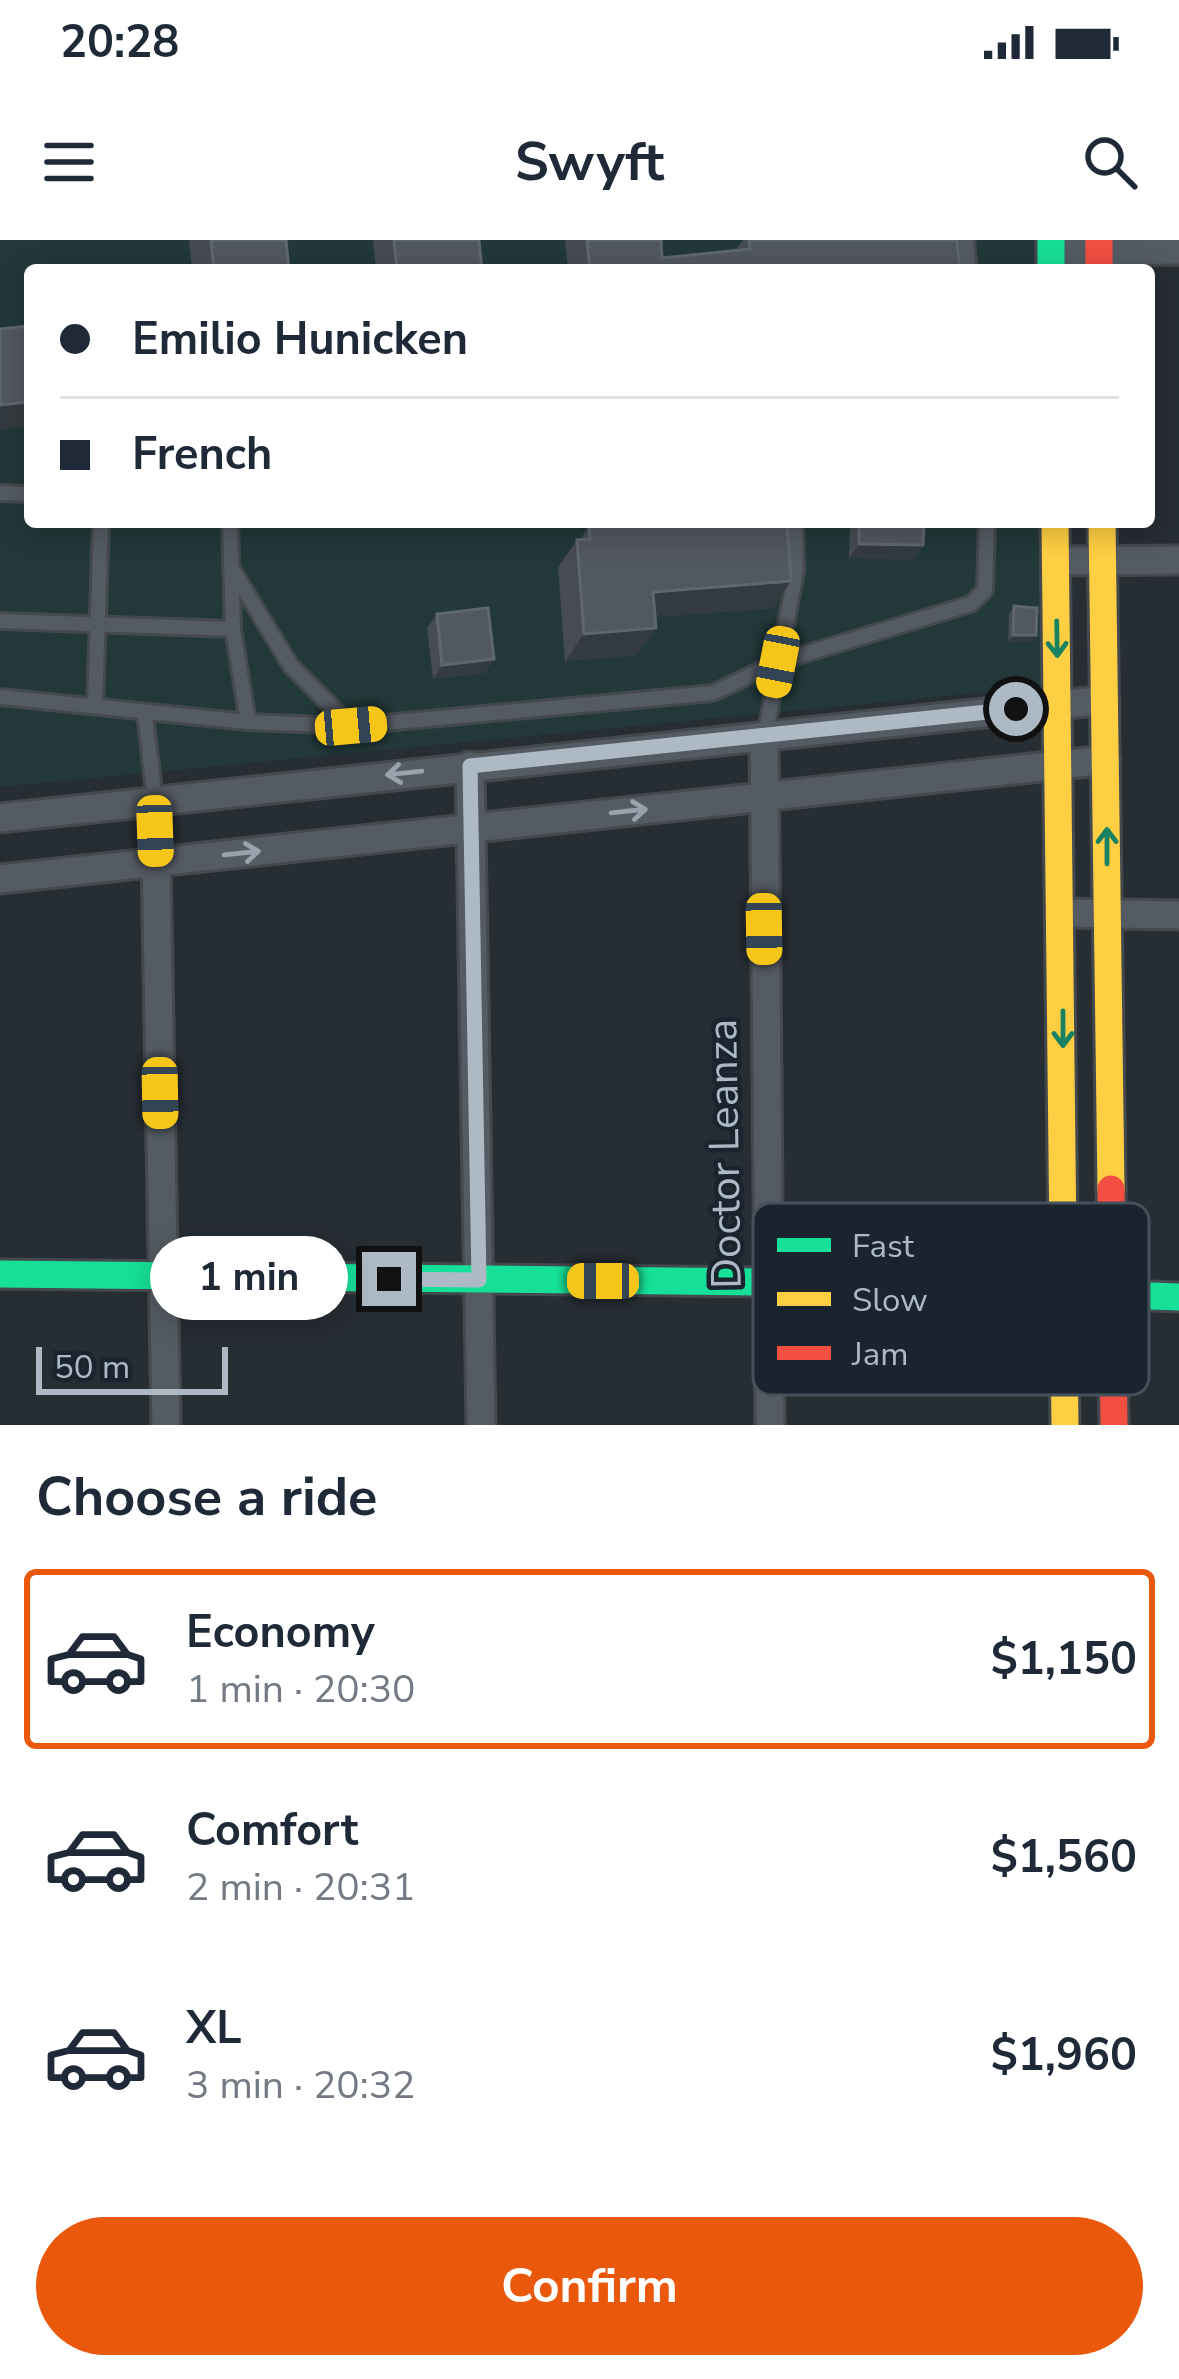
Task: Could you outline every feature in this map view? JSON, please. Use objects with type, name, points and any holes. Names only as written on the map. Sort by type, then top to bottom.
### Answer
[{"type":"street","points":[[1051,254],[1179,250]]},
{"type":"street","points":[[1054,528],[1064,1203]]},
{"type":"street","points":[[1102,528],[1111,1203]]},
{"type":"street","points":[[1055,561],[1179,560]]},
{"type":"street","points":[[0,818],[1105,700]]},
{"type":"street","name":"Doctor Leanza","points":[[764,738],[768,1203]]},
{"type":"street","points":[[0,879],[1106,760]]},
{"type":"street","points":[[470,766],[482,1425]]},
{"type":"street","points":[[154,800],[166,1425]]},
{"type":"street","points":[[1062,913],[1179,915]]},
{"type":"street","points":[[0,1274],[753,1282]]},
{"type":"street","points":[[1149,1296],[1179,1297]]},
{"type":"street","name":"Doctor Leanza","points":[[770,1395],[770,1425]]},
{"type":"street","points":[[1066,1395],[1066,1425]]},
{"type":"street","points":[[1114,1395],[1114,1425]]},
{"type":"lane","points":[[95,704],[101,528]]},
{"type":"lane","points":[[230,528],[233,629],[248,722]]},
{"type":"lane","points":[[764,738],[796,571],[794,528]]},
{"type":"lane","points":[[0,697],[95,704],[145,714],[351,726],[712,693],[778,662],[971,604],[986,590],[987,528]]},
{"type":"lane","points":[[232,568],[291,666],[351,726]]},
{"type":"lane","points":[[0,621],[233,629]]},
{"type":"lane","points":[[145,714],[154,800]]},
{"type":"green space","points":[[0,240],[1044,240],[1044,264],[24,264],[24,528],[1048,528],[1050,686],[0,787]]},
{"type":"building","points":[[211,240],[286,240],[288,264],[213,264]]},
{"type":"building","points":[[394,240],[479,240],[481,264],[396,264]]},
{"type":"building","points":[[587,240],[661,240],[662,258],[750,249],[749,240],[957,240],[959,264],[589,264]]},
{"type":"building","points":[[24,327],[24,403],[0,405],[0,329]]},
{"type":"building","points":[[589,528],[787,528],[791,581],[653,592],[656,628],[584,634],[577,540],[590,539]]},
{"type":"building","points":[[859,528],[924,528],[923,545],[859,544]]},
{"type":"building","points":[[1014,606],[1037,608],[1036,635],[1013,635]]},
{"type":"building","points":[[488,608],[494,659],[442,665],[437,614]]},
{"type":"traffic: fast","points":[[1051,240],[1051,264]]},
{"type":"traffic: fast","points":[[0,1274],[753,1282]]},
{"type":"traffic: fast","points":[[1149,1296],[1179,1297]]},
{"type":"traffic: slow","points":[[1055,528],[1063,1203]]},
{"type":"traffic: slow","points":[[1102,528],[1111,1189]]},
{"type":"traffic: slow","points":[[1065,1395],[1065,1425]]},
{"type":"traffic: jam","points":[[1099,240],[1099,264]]},
{"type":"traffic: jam","points":[[1111,1189],[1111,1203]]},
{"type":"traffic: jam","points":[[1114,1395],[1114,1425]]},
{"type":"route","points":[[389,1279],[479,1280],[470,766],[1016,709]]}]
